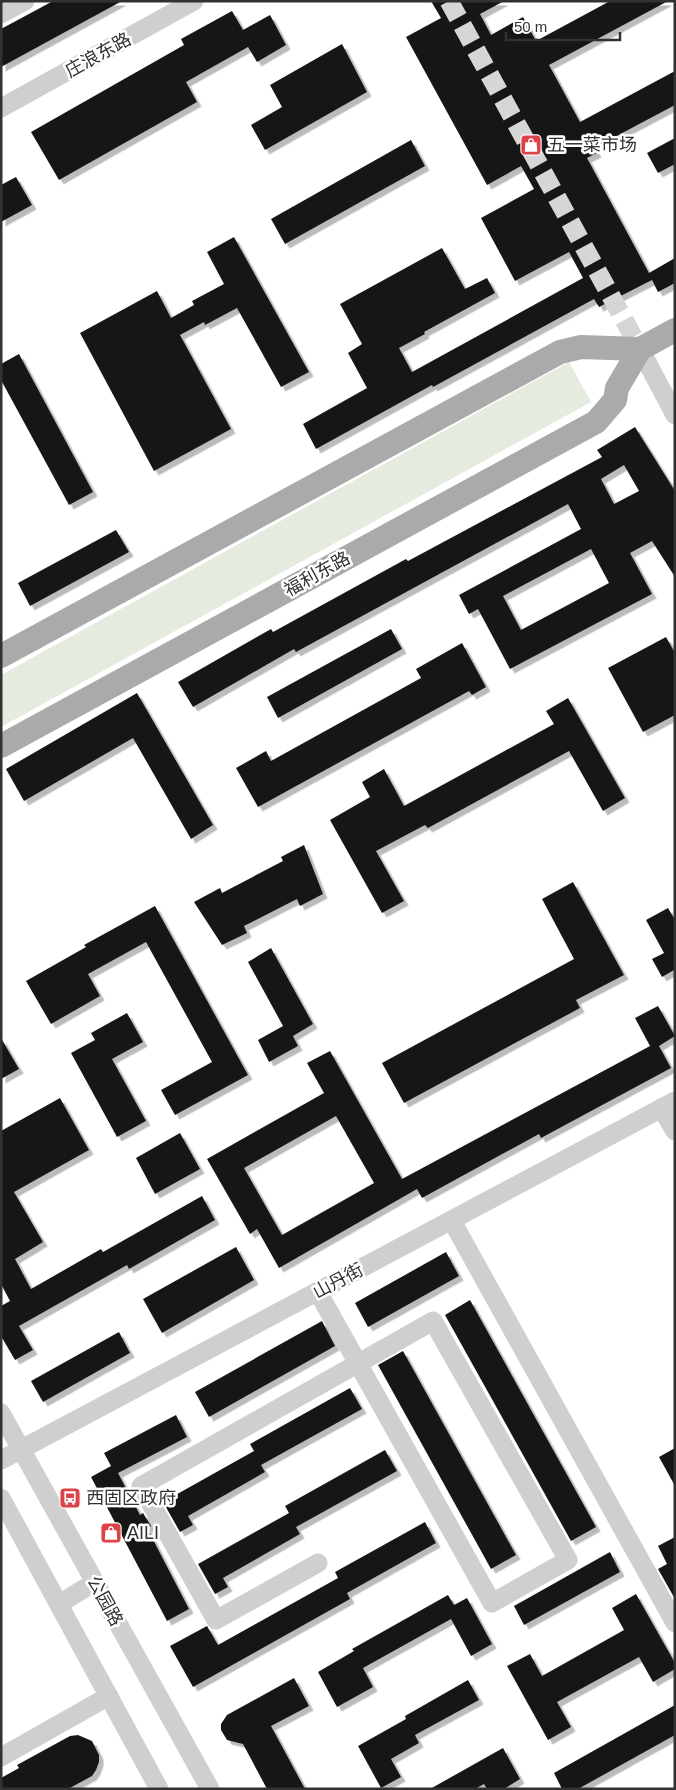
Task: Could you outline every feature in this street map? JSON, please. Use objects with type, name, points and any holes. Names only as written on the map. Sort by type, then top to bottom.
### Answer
[{"type":"main road","points":[[1,656],[560,352],[581,346],[640,349],[675,330]]},
{"type":"main road","points":[[581,346],[593,349],[611,365],[616,376],[617,388]]},
{"type":"main road","name":"福利东路","points":[[1,746],[596,422],[615,400],[617,388],[640,349]]},
{"type":"street","points":[[1,14],[25,1]]},
{"type":"street","name":"庄浪东路","points":[[1,108],[194,1]]},
{"type":"street","points":[[640,349],[675,415]]},
{"type":"street","points":[[668,1105],[675,1131]]},
{"type":"street","name":"山丹街","points":[[1,1460],[668,1105]]},
{"type":"street","points":[[452,1221],[675,1623]]},
{"type":"street","points":[[318,1292],[358,1363],[492,1603],[568,1560],[433,1321],[358,1363],[141,1486],[216,1620],[318,1563]]},
{"type":"street","name":"公园路","points":[[1,1413],[210,1789]]},
{"type":"street","points":[[1,1498],[159,1789]]},
{"type":"street","points":[[59,1604],[95,1582]]},
{"type":"street","points":[[1,1757],[109,1696]]},
{"type":"shaded area","points":[[569,362],[591,402],[1,727],[1,675]]},
{"type":"building","points":[[53,1],[122,1],[1,67],[1,29]]},
{"type":"building","points":[[431,1],[504,1],[480,14],[491,35],[523,17],[536,41],[610,1],[668,1],[549,65],[580,122],[675,71],[675,105],[594,148],[597,153],[587,158],[649,273],[675,258],[675,283],[658,292],[652,280],[599,307],[594,299],[316,449],[303,424],[367,388],[348,353],[362,344],[340,304],[442,248],[465,289],[487,278],[495,293],[399,348],[412,372],[583,278],[569,252],[515,281],[481,218],[534,189],[521,166],[487,185],[406,37],[441,18]]},
{"type":"building","points":[[232,11],[243,30],[270,15],[286,45],[257,62],[248,47],[186,82],[197,102],[59,180],[31,132],[184,45],[181,39]]},
{"type":"building","points":[[342,44],[367,92],[265,150],[251,125],[282,107],[270,85]]},
{"type":"building","points":[[675,138],[675,164],[658,173],[647,153]]},
{"type":"building","points":[[411,140],[425,166],[285,244],[271,219]]},
{"type":"building","points":[[16,177],[32,205],[1,222],[1,185]]},
{"type":"building","points":[[234,237],[309,372],[281,387],[237,308],[205,325],[204,322],[180,335],[231,429],[154,471],[80,333],[157,291],[171,318],[194,305],[192,301],[224,284],[207,252]]},
{"type":"building","points":[[19,354],[93,492],[69,505],[1,380],[1,364]]},
{"type":"building","points":[[635,427],[675,491],[675,577],[652,541],[630,553],[652,594],[510,669],[478,609],[469,614],[459,595],[581,529],[568,504],[296,652],[294,649],[193,707],[178,682],[271,629],[273,632],[406,559],[408,561],[602,457],[597,450]],"holes":[[[624,465],[639,491],[614,504],[601,479]],[[591,549],[609,583],[521,630],[503,596]]]},
{"type":"building","points":[[116,530],[129,552],[30,606],[18,583]]},
{"type":"building","points":[[391,629],[402,649],[278,718],[267,697]]},
{"type":"building","points":[[666,637],[675,653],[675,715],[643,732],[608,668]]},
{"type":"building","points":[[462,643],[486,687],[472,695],[469,691],[258,807],[236,768],[266,751],[271,761],[421,678],[416,669]]},
{"type":"building","points":[[137,693],[213,825],[191,839],[133,738],[24,801],[6,769]]},
{"type":"building","points":[[568,698],[625,798],[603,811],[569,751],[428,828],[425,825],[376,851],[404,901],[382,913],[330,820],[370,797],[362,782],[384,769],[404,806],[554,724],[546,711]]},
{"type":"building","points":[[304,845],[323,894],[300,906],[297,899],[244,926],[247,933],[222,945],[194,902],[220,888],[222,893],[283,861],[281,857]]},
{"type":"building","points":[[573,882],[624,975],[576,1000],[580,1008],[404,1103],[382,1063],[574,959],[542,899]]},
{"type":"building","points":[[155,906],[248,1075],[175,1115],[161,1090],[212,1062],[146,942],[88,974],[100,996],[51,1024],[26,981],[86,947],[84,945]]},
{"type":"building","points":[[668,908],[675,920],[675,972],[674,970],[662,977],[652,959],[664,953],[646,920]]},
{"type":"building","points":[[271,948],[313,1024],[293,1036],[298,1046],[269,1062],[258,1040],[283,1026],[248,962]]},
{"type":"building","points":[[658,1006],[675,1036],[659,1046],[671,1068],[541,1138],[539,1134],[422,1198],[417,1189],[279,1268],[257,1229],[250,1234],[207,1159],[324,1093],[307,1063],[330,1051],[402,1179],[650,1046],[635,1018]],"holes":[[[336,1116],[374,1183],[282,1235],[244,1168]]]},
{"type":"building","points":[[127,1013],[143,1042],[112,1059],[146,1121],[117,1137],[71,1053],[95,1040],[91,1033]]},
{"type":"building","points":[[1,1038],[19,1069],[1,1079]]},
{"type":"building","points":[[60,1098],[89,1150],[14,1192],[43,1242],[15,1259],[31,1289],[101,1249],[103,1252],[202,1196],[215,1220],[129,1269],[127,1265],[19,1326],[33,1350],[15,1360],[1,1336],[1,1306],[10,1301],[1,1284],[1,1131]]},
{"type":"building","points":[[180,1133],[200,1169],[155,1194],[136,1158]]},
{"type":"building","points":[[236,1247],[254,1280],[162,1333],[143,1299]]},
{"type":"building","points":[[446,1252],[459,1276],[368,1327],[355,1303]]},
{"type":"building","points":[[470,1300],[596,1527],[571,1541],[445,1315]]},
{"type":"building","points":[[322,1321],[335,1346],[209,1417],[195,1392]]},
{"type":"building","points":[[119,1332],[130,1353],[43,1402],[31,1381]]},
{"type":"building","points":[[403,1351],[516,1555],[491,1569],[378,1365]]},
{"type":"building","points":[[350,1388],[362,1409],[261,1465],[265,1472],[188,1516],[193,1525],[180,1532],[163,1502],[254,1451],[250,1444]]},
{"type":"building","points":[[176,1415],[187,1437],[118,1473],[140,1515],[143,1513],[151,1526],[147,1528],[189,1609],[167,1621],[91,1477],[111,1466],[104,1453]]},
{"type":"building","points":[[675,1448],[675,1486],[659,1457]]},
{"type":"building","points":[[385,1450],[397,1471],[296,1527],[300,1534],[223,1578],[228,1587],[215,1594],[198,1564],[289,1513],[285,1506]]},
{"type":"building","points":[[425,1522],[436,1543],[347,1593],[350,1599],[193,1687],[170,1646],[207,1626],[218,1645],[338,1578],[335,1572]]},
{"type":"building","points":[[675,1537],[675,1599],[658,1569],[667,1564],[658,1546]]},
{"type":"building","points":[[610,1552],[620,1572],[524,1625],[514,1606]]},
{"type":"building","points":[[636,1594],[675,1663],[675,1669],[653,1682],[639,1657],[557,1702],[571,1727],[548,1740],[507,1666],[530,1654],[542,1676],[624,1630],[612,1608]]},
{"type":"building","points":[[448,1595],[454,1605],[467,1598],[492,1644],[471,1656],[451,1619],[363,1668],[373,1687],[337,1707],[318,1672],[354,1651],[352,1649]]},
{"type":"building","points":[[294,1678],[309,1706],[271,1726],[305,1789],[267,1789],[243,1744],[227,1740],[221,1730],[221,1724],[227,1715]]},
{"type":"building","points":[[468,1680],[479,1700],[415,1735],[419,1743],[391,1759],[401,1777],[381,1788],[358,1746],[406,1719],[405,1716]]},
{"type":"building","points":[[675,1705],[675,1735],[578,1789],[562,1789],[554,1773]]},
{"type":"building","points":[[78,1735],[92,1741],[99,1755],[99,1762],[92,1776],[68,1789],[1,1789],[1,1778],[19,1768],[17,1765],[70,1736]]},
{"type":"building","points":[[503,1748],[520,1779],[504,1789],[487,1789],[484,1784],[475,1789],[430,1789]]},
{"type":"tunnel","points":[[449,1],[640,349]]},
{"type":"place","name":"五一菜市场","points":[[531,145]]},
{"type":"place","name":"西固区政府","points":[[70,1498]]},
{"type":"place","name":"AILI","points":[[111,1533]]}]
